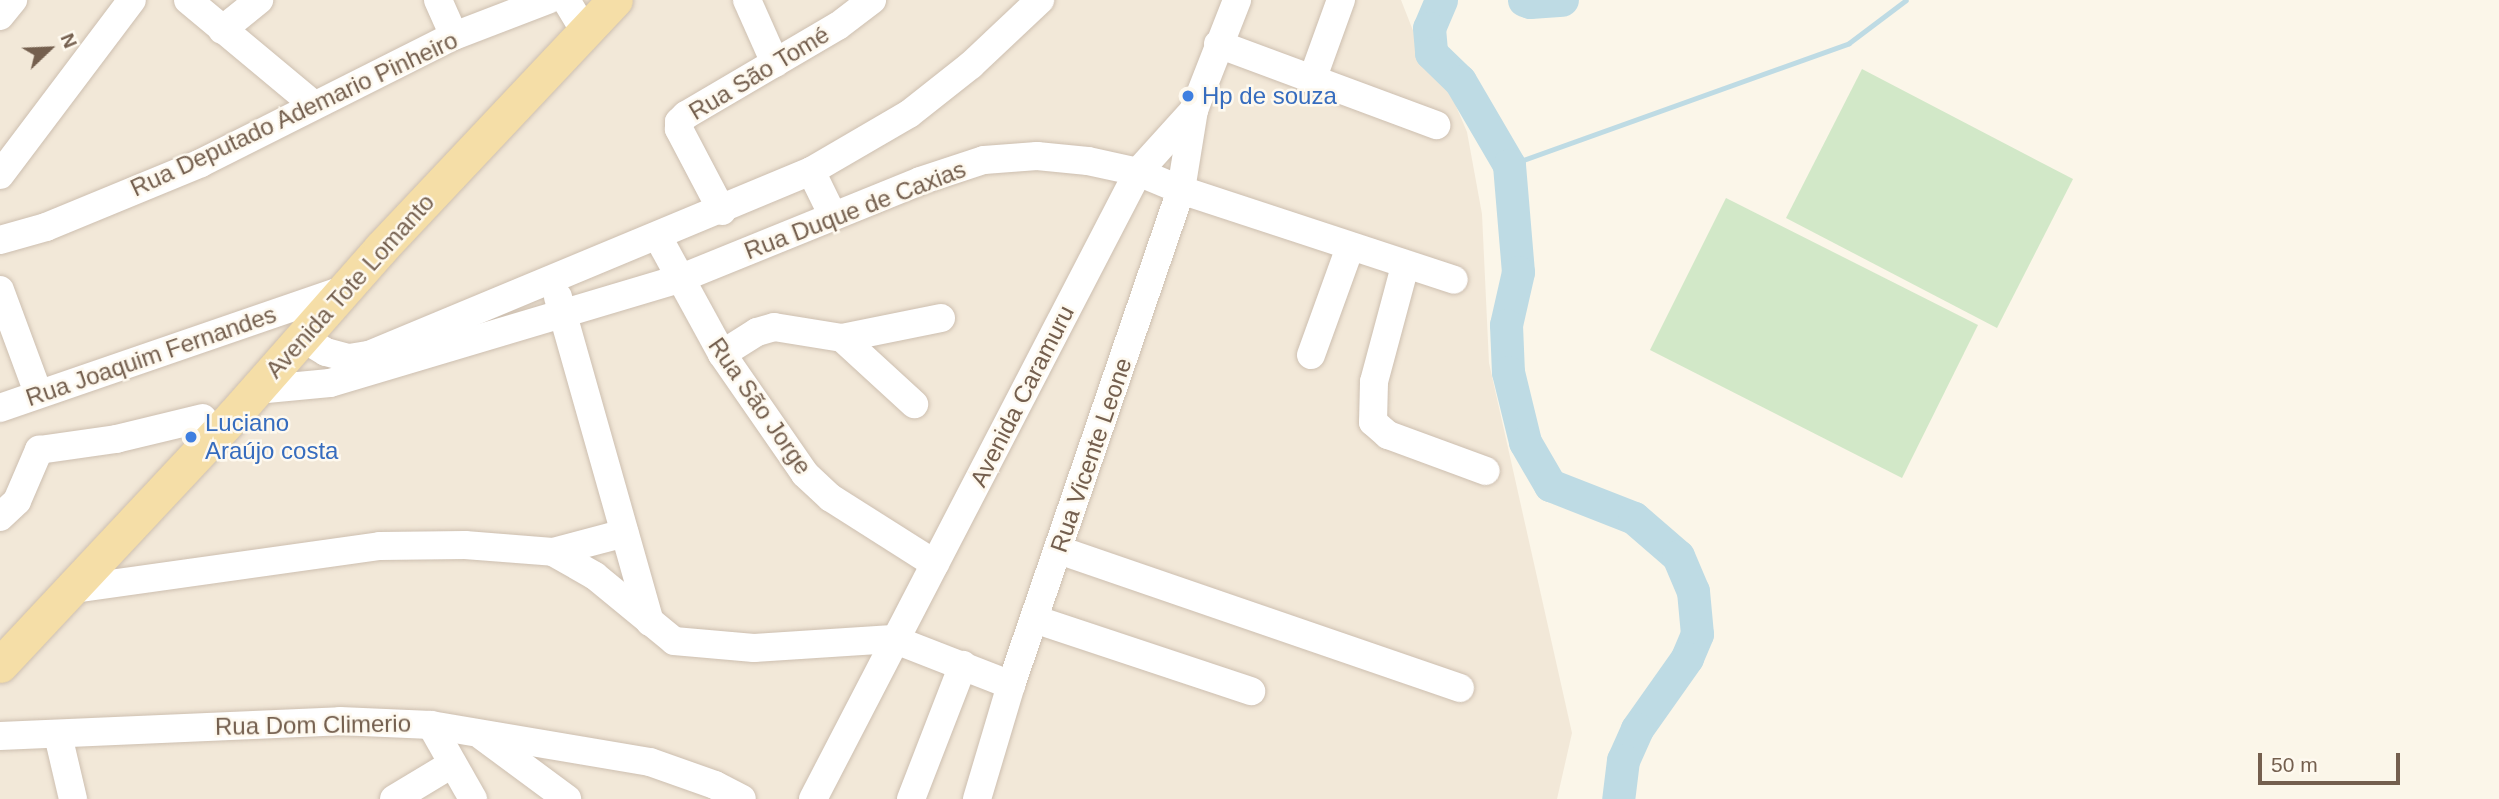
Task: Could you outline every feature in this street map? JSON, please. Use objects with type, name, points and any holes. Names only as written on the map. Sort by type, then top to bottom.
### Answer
[{"type":"main road","name":"Avenida Tote Lomanto","points":[[0,665],[74,589],[256,390],[343,290],[615,0]]},
{"type":"street","points":[[0,16],[13,0]]},
{"type":"street","points":[[0,174],[132,0]]},
{"type":"street","points":[[187,0],[314,105]]},
{"type":"street","points":[[222,30],[259,0]]},
{"type":"street","points":[[438,0],[454,36]]},
{"type":"street","name":"Rua Deputado Ademario Pinheiro","points":[[0,240],[46,227],[201,163],[454,36],[548,0]]},
{"type":"street","points":[[566,0],[585,32]]},
{"type":"street","points":[[747,0],[775,63]]},
{"type":"street","name":"Rua São Tomé","points":[[722,211],[679,129],[679,122],[686,115],[838,26],[872,0]]},
{"type":"street","name":"Rua Duque de Caxias","points":[[256,390],[330,383],[553,281],[811,171],[909,114],[971,65],[1040,0]]},
{"type":"street","name":"Avenida Caramuru","points":[[813,799],[893,639],[1138,172],[1194,110],[1237,0]]},
{"type":"street","points":[[1312,80],[1341,0]]},
{"type":"street","points":[[1218,44],[1436,125]]},
{"type":"street","name":"Rua Vicente Leone","points":[[977,799],[1011,685],[1181,190],[1194,110]]},
{"type":"street","name":"Rua Duque de Caxias","points":[[301,337],[326,352],[370,363],[564,313],[679,279],[920,181],[984,160],[1037,156],[1138,172],[1181,190],[1454,280]]},
{"type":"street","points":[[811,171],[833,216]]},
{"type":"street","name":"Rua São Jorge","points":[[658,237],[722,354],[805,474],[831,498],[934,564]]},
{"type":"street","points":[[1311,355],[1350,247]]},
{"type":"street","points":[[1405,266],[1374,382],[1373,422],[1388,435],[1486,471]]},
{"type":"street","points":[[553,281],[650,624]]},
{"type":"street","points":[[0,290],[38,394]]},
{"type":"street","name":"Rua Joaquim Fernandes","points":[[0,408],[343,290]]},
{"type":"street","points":[[722,354],[757,332],[774,327],[842,338],[941,318]]},
{"type":"street","points":[[842,338],[914,404]]},
{"type":"street","points":[[0,517],[17,501],[39,450],[116,439],[203,418]]},
{"type":"street","points":[[74,589],[380,546],[465,545],[553,552],[625,533]]},
{"type":"street","points":[[1059,550],[1460,688]]},
{"type":"street","points":[[553,552],[595,576],[650,624],[674,641],[754,648],[893,639],[1011,685]]},
{"type":"street","points":[[1034,619],[1251,691]]},
{"type":"street","points":[[911,799],[963,665]]},
{"type":"street","name":"Rua Dom Climerio","points":[[0,736],[340,721],[431,725],[650,762],[715,785],[742,799]]},
{"type":"street","points":[[431,725],[473,799]]},
{"type":"street","points":[[478,733],[567,799]]},
{"type":"street","points":[[58,734],[73,799]]},
{"type":"street","points":[[394,799],[452,764]]},
{"type":"shaded area","points":[[0,0],[1401,0],[1421,51],[1445,80],[1467,132],[1482,214],[1489,363],[1572,733],[1557,799],[0,799]]},
{"type":"green space","points":[[1862,69],[2073,179],[1997,328],[1786,218]]},
{"type":"green space","points":[[1726,198],[1978,325],[1902,478],[1650,350]]},
{"type":"waterway","points":[[1441,0],[1429,28],[1431,53],[1460,81],[1509,165],[1518,272],[1506,325],[1508,372],[1525,442],[1550,485],[1634,518],[1678,556],[1693,591],[1697,634],[1687,658],[1637,729],[1623,760],[1618,799]]},
{"type":"waterway","points":[[1524,0],[1562,0]]},
{"type":"waterway","points":[[1509,165],[1849,43],[1906,0]]},
{"type":"place","name":"Hp de souza","points":[[1188,96]]},
{"type":"place","name":"Luciano Araújo costa","points":[[191,437]]}]
